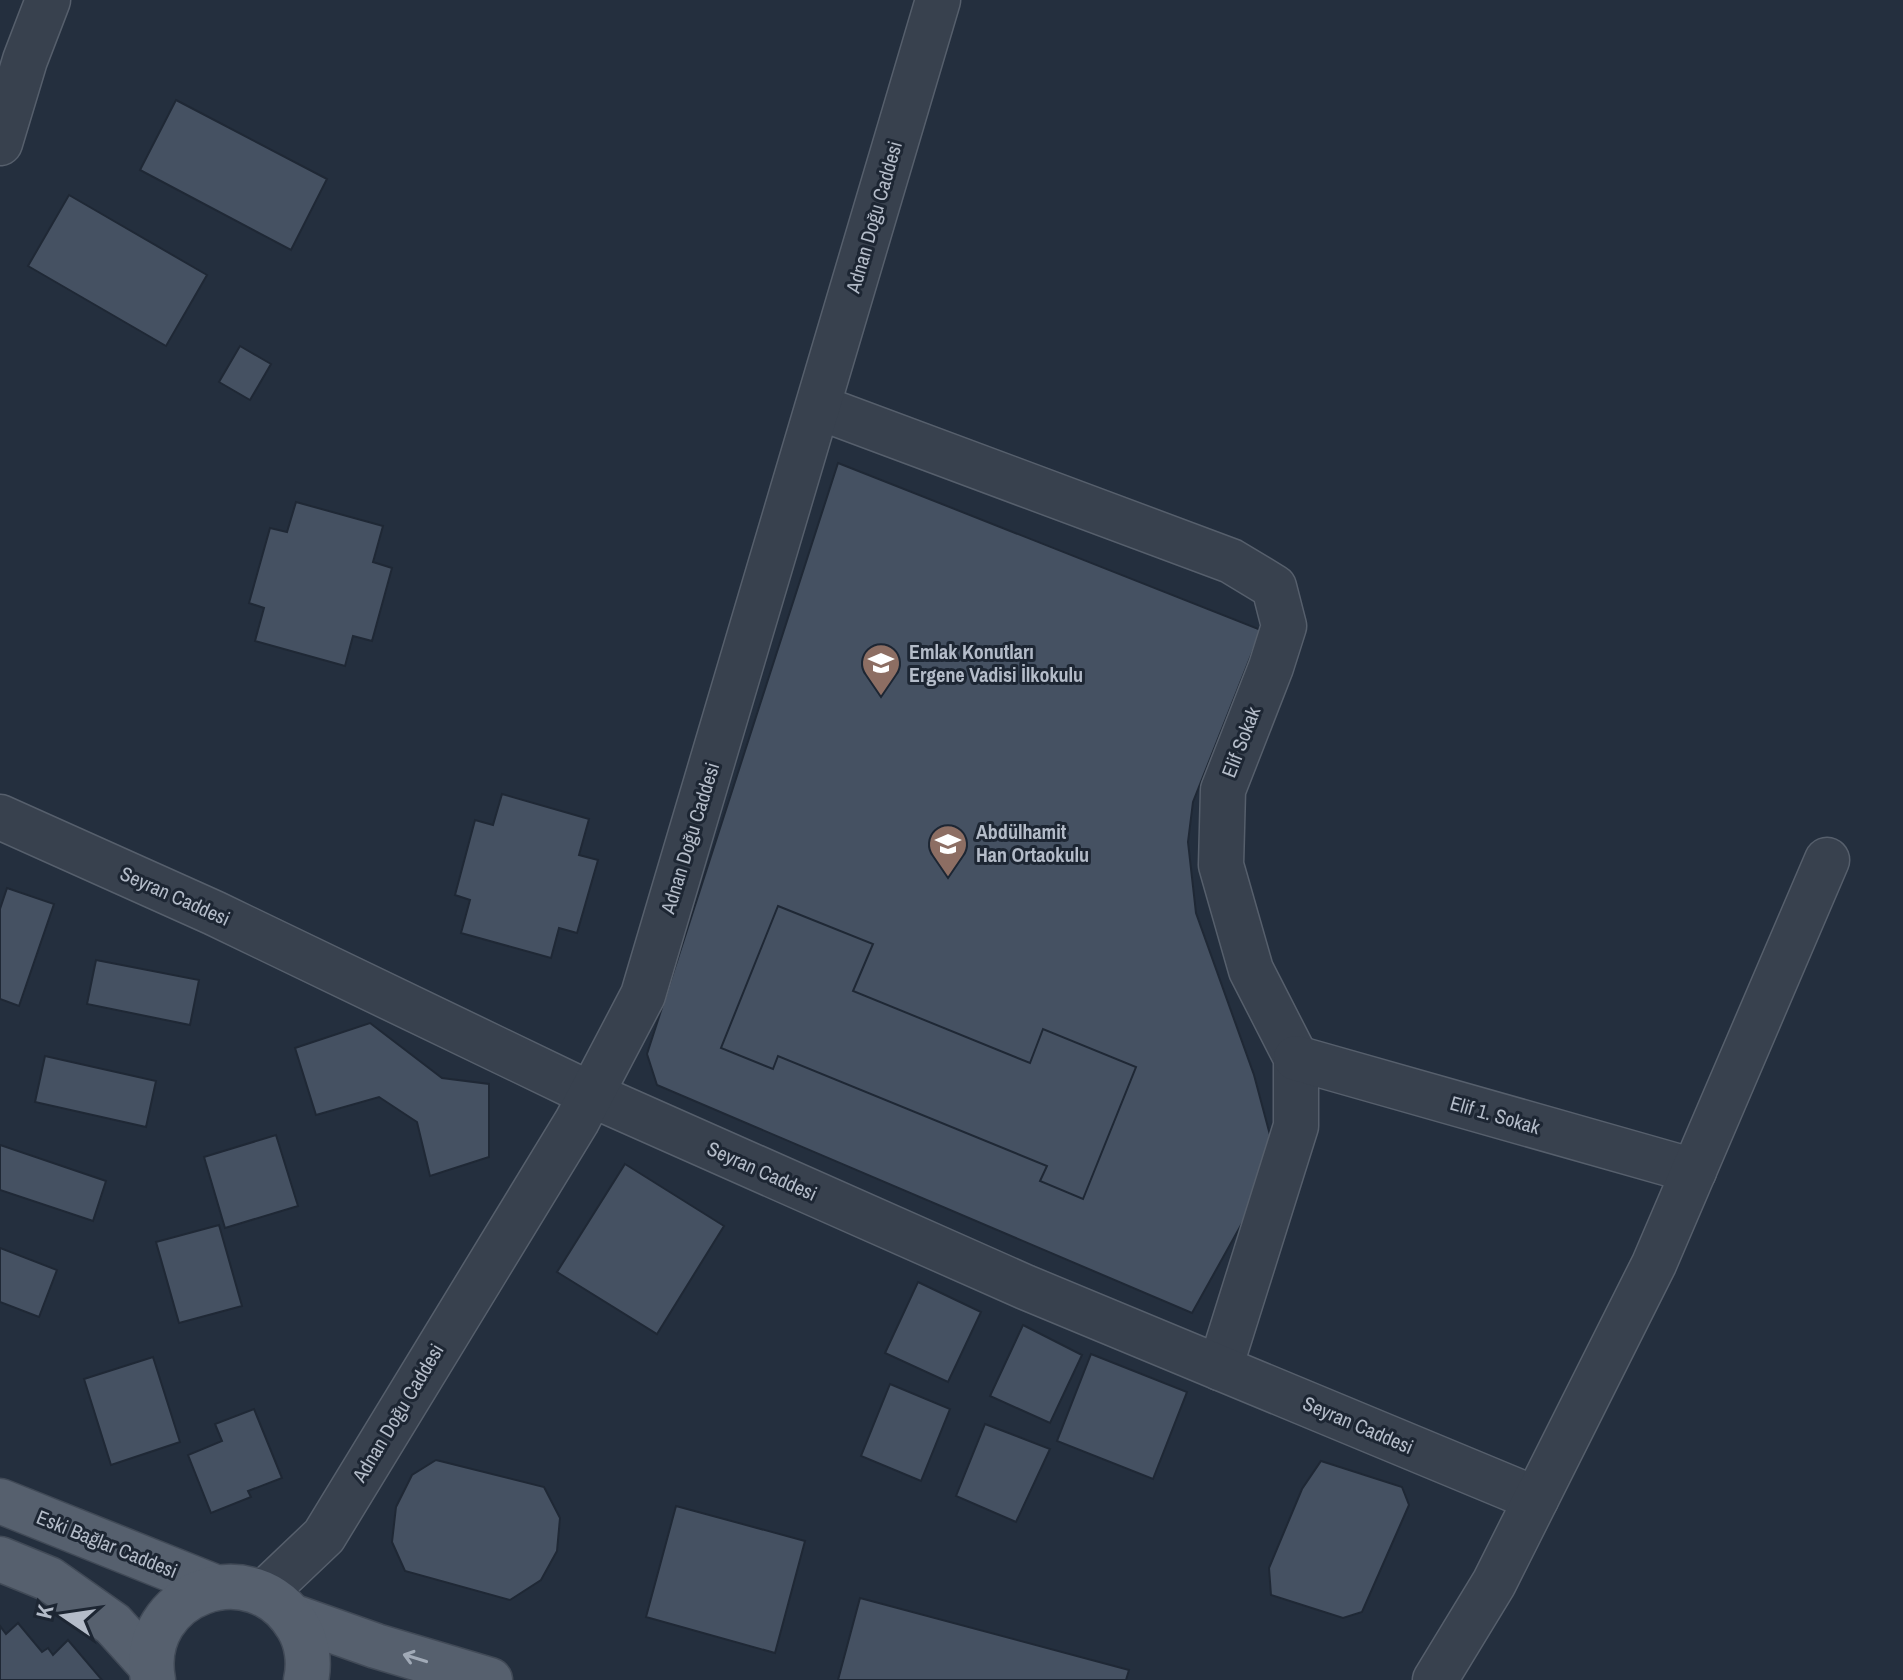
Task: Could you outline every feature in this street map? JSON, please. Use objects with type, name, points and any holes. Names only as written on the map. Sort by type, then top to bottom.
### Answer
[{"type":"main road","name":"Eski Bağlar Caddesi","points":[[0,1501],[215,1587]]},
{"type":"main road","points":[[0,1559],[49,1579],[113,1624],[152,1673]]},
{"type":"main road","points":[[152,1673],[155,1639],[168,1615],[189,1597],[215,1587],[240,1586],[376,1646],[490,1680]]},
{"type":"main road","points":[[278,1605],[302,1633],[308,1653],[306,1680]]},
{"type":"street","points":[[0,143],[13,48],[48,0]]},
{"type":"street","name":"Adnan Doğu Caddesi","points":[[278,1605],[324,1536],[577,1121],[643,995],[938,0]]},
{"type":"street","name":"Elif Sokak","points":[[818,407],[1231,561],[1274,587],[1284,626],[1223,790],[1221,865],[1251,970],[1296,1058],[1296,1126],[1220,1368]]},
{"type":"street","name":"Seyran Caddesi","points":[[0,817],[214,913],[590,1094],[1025,1287],[1536,1499]]},
{"type":"street","points":[[1435,1680],[1494,1583],[1654,1264],[1827,860]]},
{"type":"street","name":"Elif 1. Sokak","points":[[1296,1058],[1694,1171]]},
{"type":"building","points":[[176,100],[327,179],[291,250],[140,170]]},
{"type":"building","points":[[69,195],[207,275],[166,346],[28,266]]},
{"type":"building","points":[[240,346],[271,364],[250,400],[219,382]]},
{"type":"building","name":"Abdülhamit Han Ortaokulu","points":[[838,463],[1261,630],[1193,802],[1188,842],[1196,913],[1254,1075],[1270,1135],[1260,1191],[1192,1313],[657,1085],[647,1054]]},
{"type":"building","points":[[296,502],[383,526],[373,562],[392,568],[372,641],[353,636],[345,666],[255,641],[264,608],[249,603],[270,528],[287,532]]},
{"type":"building","points":[[502,794],[589,819],[579,855],[598,860],[577,933],[559,928],[551,958],[461,933],[470,900],[455,895],[475,820],[493,825]]},
{"type":"building","points":[[7,888],[54,904],[19,1006],[0,999],[0,909]]},
{"type":"building","points":[[778,906],[873,944],[853,991],[1030,1063],[1043,1029],[1136,1067],[1083,1199],[1040,1181],[1047,1166],[778,1056],[773,1069],[721,1048]]},
{"type":"building","points":[[96,960],[199,980],[190,1025],[87,1004]]},
{"type":"building","points":[[370,1023],[442,1078],[489,1084],[489,1157],[430,1176],[417,1122],[379,1097],[316,1115],[295,1048]]},
{"type":"building","points":[[45,1056],[156,1081],[146,1127],[35,1102]]},
{"type":"building","points":[[276,1135],[298,1206],[225,1228],[204,1157]]},
{"type":"building","points":[[0,1145],[106,1181],[93,1221],[0,1190]]},
{"type":"building","points":[[625,1164],[724,1226],[657,1334],[557,1272]]},
{"type":"building","points":[[219,1225],[242,1306],[179,1323],[156,1242]]},
{"type":"building","points":[[0,1248],[57,1270],[39,1317],[0,1302]]},
{"type":"building","points":[[918,1282],[981,1312],[948,1382],[885,1353]]},
{"type":"building","points":[[1023,1325],[1082,1355],[1050,1423],[990,1396]]},
{"type":"building","points":[[1091,1354],[1187,1392],[1153,1479],[1057,1441]]},
{"type":"building","points":[[153,1357],[180,1442],[111,1465],[84,1379]]},
{"type":"building","points":[[890,1384],[950,1409],[921,1481],[861,1456]]},
{"type":"building","points":[[254,1409],[282,1478],[248,1491],[251,1497],[211,1513],[188,1455],[222,1441],[215,1424]]},
{"type":"building","points":[[985,1424],[1050,1449],[1016,1522],[956,1496]]},
{"type":"building","points":[[436,1460],[544,1487],[560,1518],[557,1551],[541,1580],[510,1600],[405,1571],[392,1542],[396,1507],[412,1475]]},
{"type":"building","points":[[1321,1461],[1402,1487],[1409,1505],[1362,1612],[1343,1618],[1271,1595],[1269,1568],[1302,1489]]},
{"type":"building","points":[[676,1506],[805,1541],[775,1653],[646,1617]]},
{"type":"building","points":[[860,1598],[1129,1670],[1126,1680],[838,1680]]},
{"type":"building","points":[[18,1623],[42,1652],[48,1648],[53,1655],[68,1640],[102,1680],[0,1680],[0,1626],[6,1634]]},
{"type":"place","name":"Emlak Konutları Ergene Vadisi İlkokulu","points":[[881,697]]},
{"type":"place","name":"Abdülhamit Han Ortaokulu","points":[[948,878]]}]
